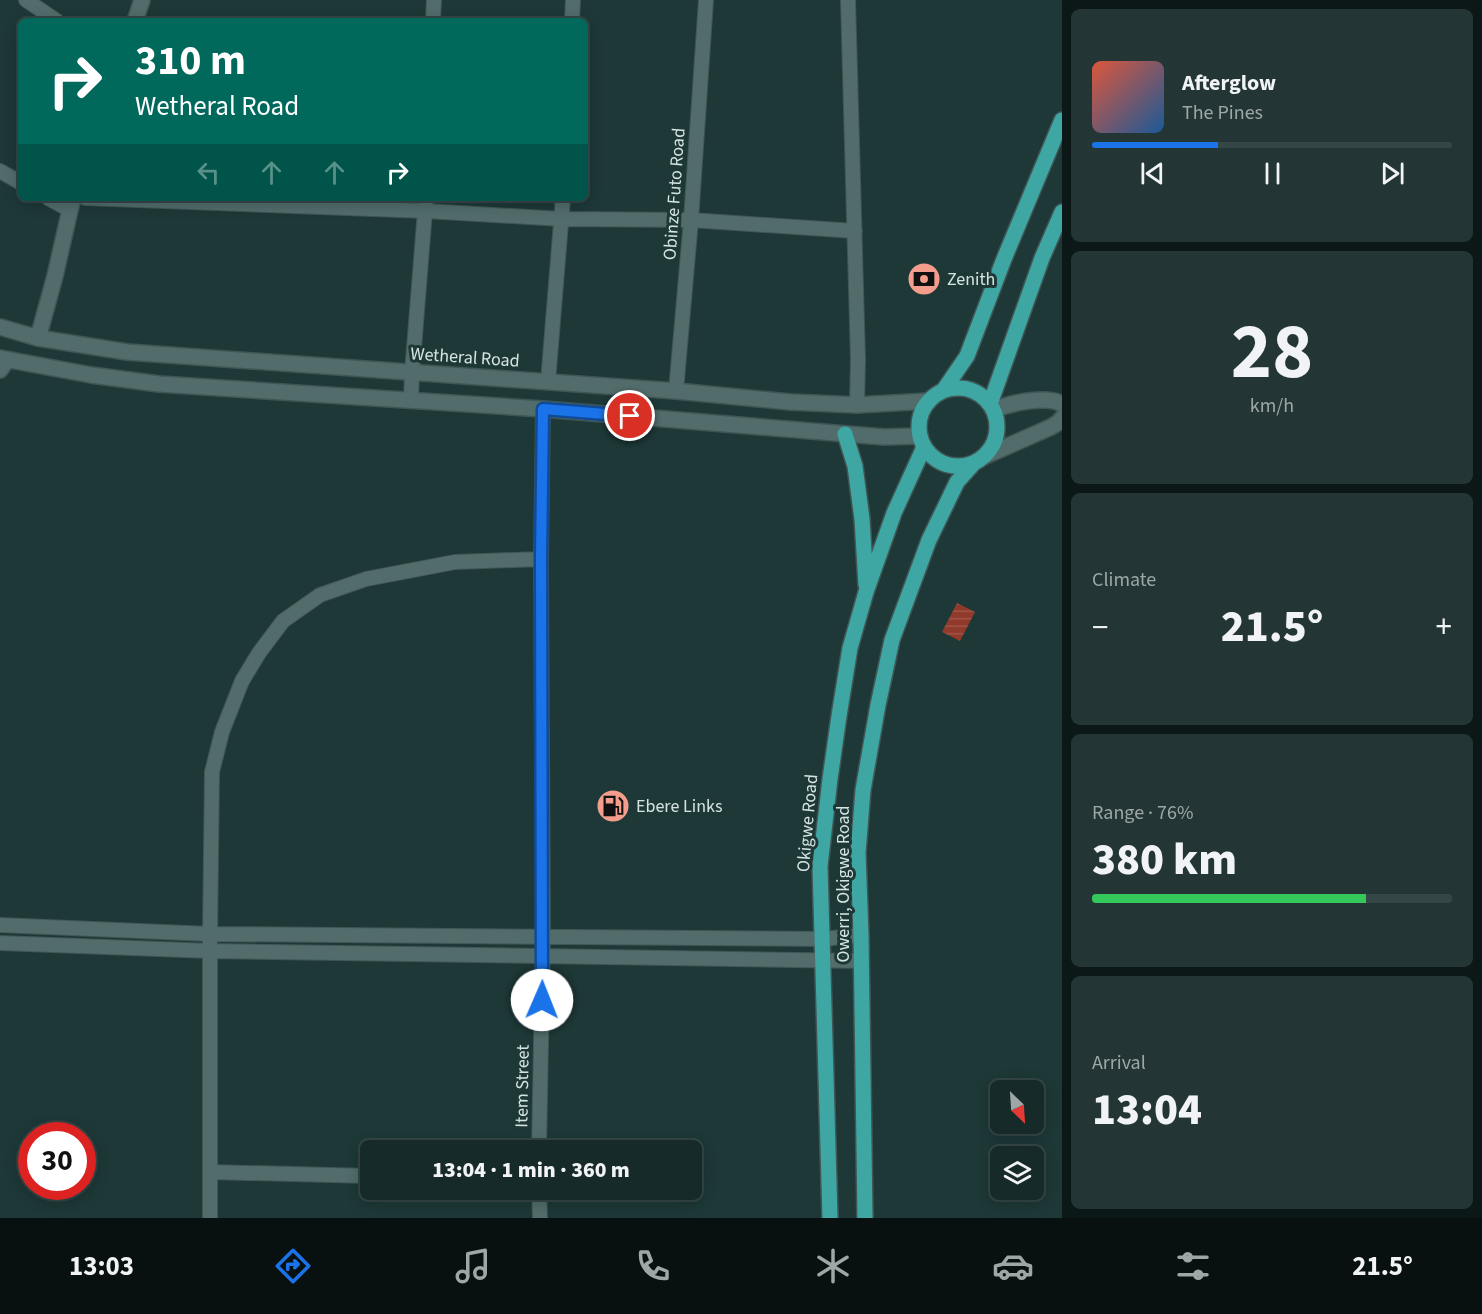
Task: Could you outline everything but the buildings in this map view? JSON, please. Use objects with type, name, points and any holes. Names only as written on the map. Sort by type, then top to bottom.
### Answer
[{"type":"main road","points":[[136,18],[142,0]]},
{"type":"main road","points":[[943,391],[967,356],[1004,259],[1062,120]]},
{"type":"main road","points":[[38,338],[72,204]]},
{"type":"main road","points":[[992,407],[1042,258],[1062,213]]},
{"type":"main road","name":"Wetheral Road","points":[[0,327],[38,338],[127,352],[676,391],[790,402],[857,405],[929,401]]},
{"type":"main road","points":[[2,362],[159,384],[543,409],[922,442]]},
{"type":"main road","points":[[978,460],[994,443],[997,425],[992,407],[983,397],[964,388],[953,388],[935,395],[922,412],[919,424],[922,442],[933,457],[944,464],[957,466],[978,460],[1051,427],[1062,418]]},
{"type":"main road","points":[[992,407],[1048,400],[1062,404]]},
{"type":"main road","points":[[845,434],[855,466],[862,519],[866,592]]},
{"type":"main road","name":"Okigwe Road","points":[[830,1218],[820,866],[830,778],[850,648],[866,592],[922,442]]},
{"type":"main road","name":"Owerri, Okigwe Road","points":[[865,1218],[858,853],[863,790],[892,640],[929,540],[957,482],[978,460]]},
{"type":"street","points":[[26,0],[53,18]]},
{"type":"street","points":[[433,18],[434,0]]},
{"type":"street","points":[[572,18],[573,0]]},
{"type":"street","name":"Obinze Futo Road","points":[[676,391],[691,220],[706,0]]},
{"type":"street","points":[[848,0],[858,360],[857,405]]},
{"type":"street","points":[[0,171],[18,181]]},
{"type":"street","points":[[256,201],[426,204],[562,219],[691,220],[855,231]]},
{"type":"street","points":[[548,382],[563,201]]},
{"type":"street","points":[[411,400],[426,204]]},
{"type":"street","name":"Item Street","points":[[539,1140],[543,937],[541,559],[543,409]]},
{"type":"street","points":[[210,1218],[212,772],[222,732],[242,681],[283,621],[320,595],[366,579],[455,562],[541,559]]},
{"type":"street","points":[[0,925],[210,934],[823,939],[861,936]]},
{"type":"street","points":[[0,943],[211,951],[861,961]]},
{"type":"street","points":[[210,1172],[360,1176]]},
{"type":"street","points":[[539,1200],[540,1218]]},
{"type":"shaded area","points":[[957,603],[975,612],[960,641],[942,632]]},
{"type":"place","name":"Zenith","points":[[924,279]]},
{"type":"place","name":"Ebere Links","points":[[613,806]]},
{"type":"route","points":[[542,1000],[543,409],[630,416]]}]
